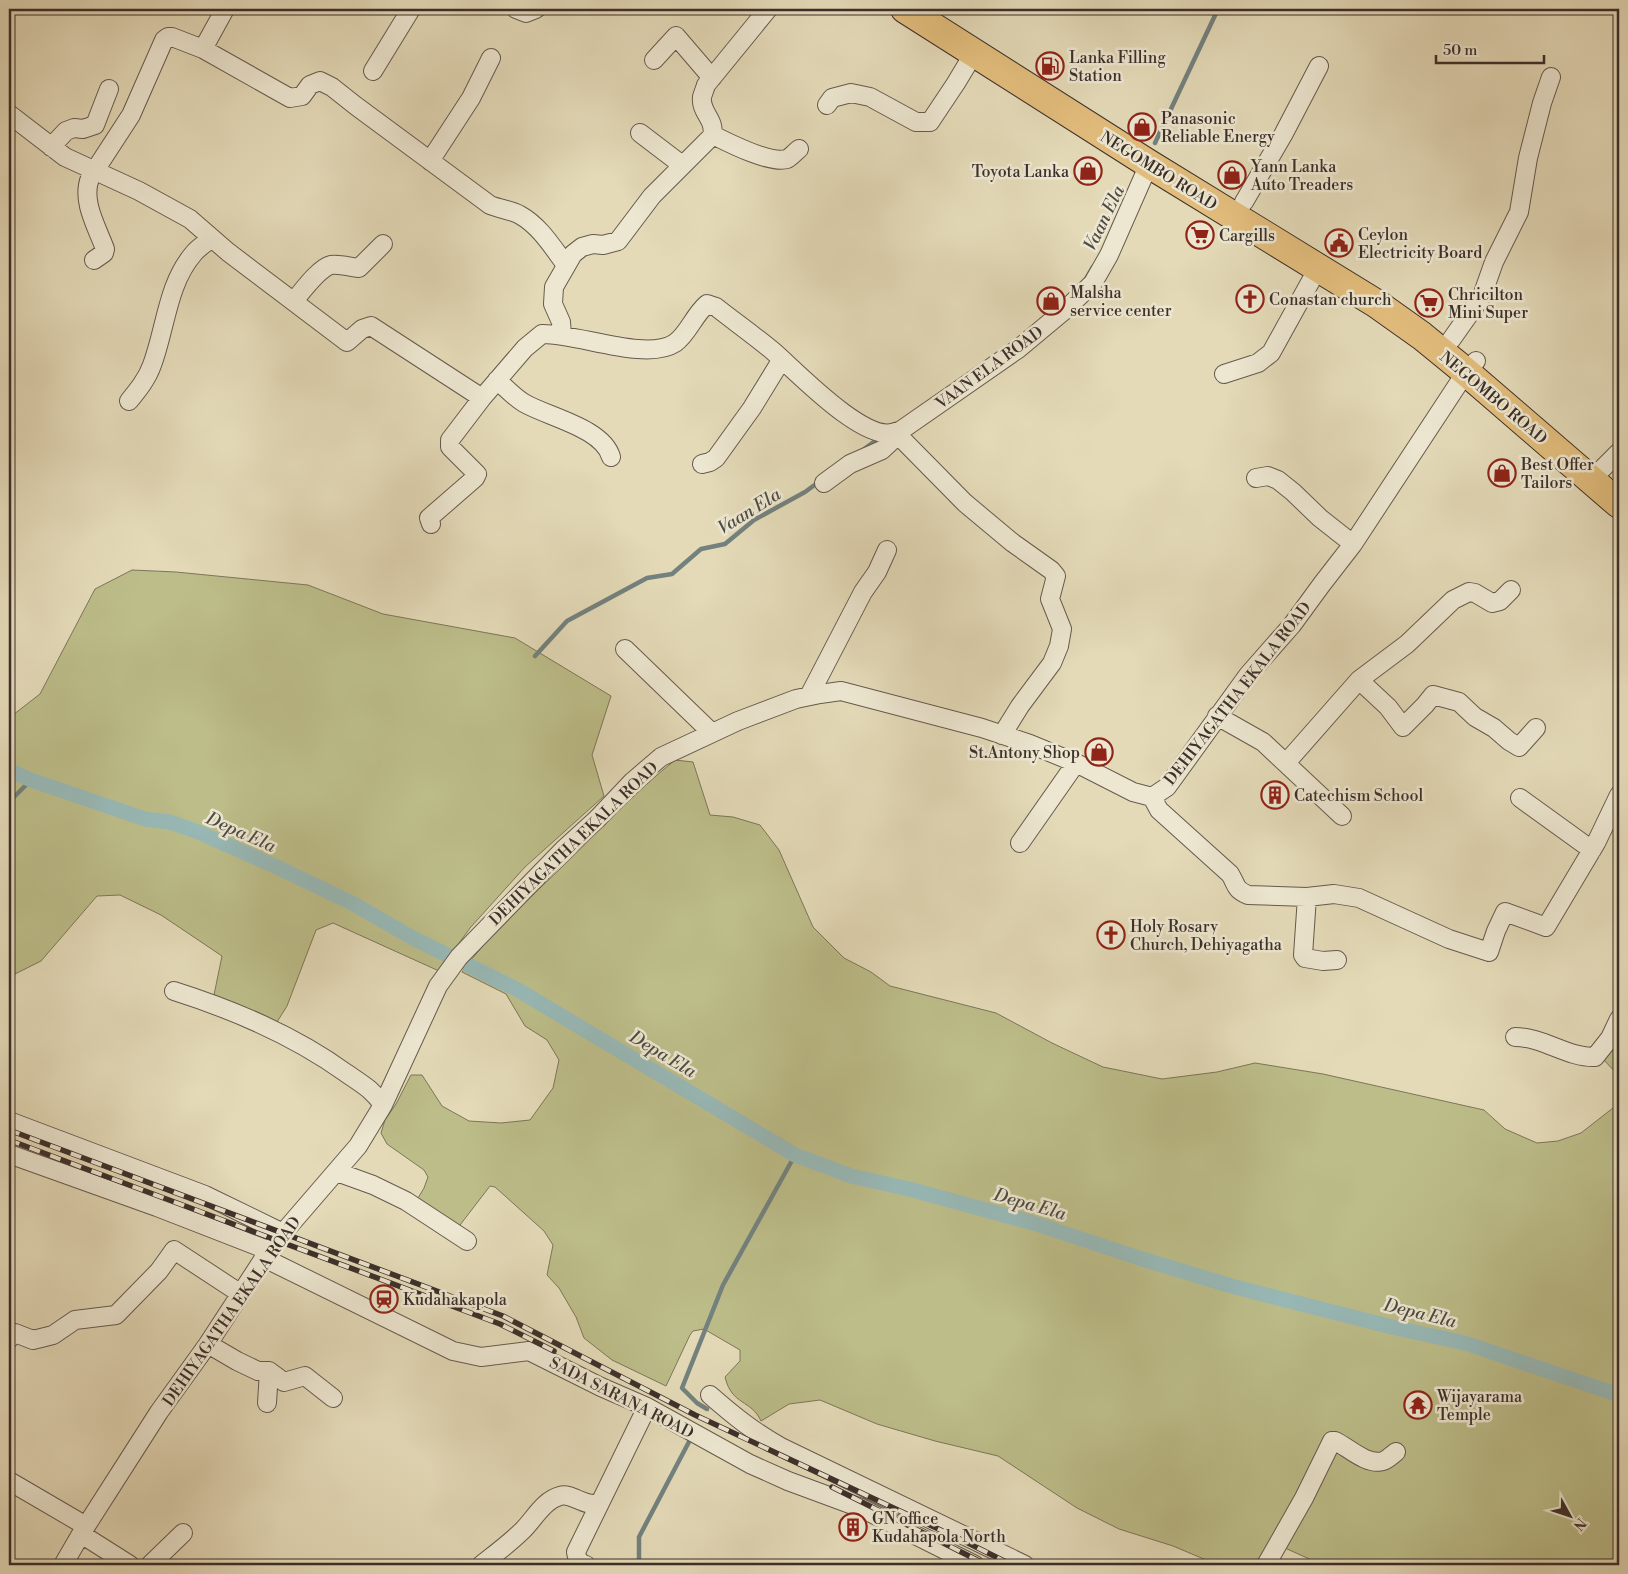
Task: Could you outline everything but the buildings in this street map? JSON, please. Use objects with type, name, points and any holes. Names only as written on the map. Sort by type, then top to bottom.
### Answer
[{"type":"highway","name":"NEGOMBO ROAD","points":[[906,9],[1149,164],[1377,304],[1422,336],[1471,366],[1613,468]]},
{"type":"highway","name":"NEGOMBO ROAD","points":[[932,9],[1387,292],[1451,340],[1471,366],[1619,504]]},
{"type":"street","points":[[204,49],[225,9]]},
{"type":"street","points":[[372,71],[411,9]]},
{"type":"street","points":[[516,9],[526,14],[536,9]]},
{"type":"street","points":[[562,335],[561,322],[553,304],[554,287],[566,265],[573,254],[582,247],[618,241],[652,196],[713,134],[714,128],[703,108],[702,97],[706,85],[768,9]]},
{"type":"street","points":[[654,60],[676,36],[712,78]]},
{"type":"street","points":[[94,260],[104,253],[105,249],[87,198],[86,186],[94,169],[131,115],[164,40],[172,37],[204,49],[290,98],[302,96],[310,84],[320,81],[332,87],[490,205],[499,209],[509,210],[529,221],[548,241],[566,265]]},
{"type":"street","points":[[827,105],[832,98],[851,93],[878,100],[916,122],[930,122],[974,53]]},
{"type":"street","points":[[430,160],[471,98],[491,58]]},
{"type":"street","points":[[1244,202],[1283,136],[1320,66]]},
{"type":"street","points":[[1451,340],[1482,296],[1494,262],[1519,212],[1524,194],[1524,175],[1528,158],[1542,103],[1551,77]]},
{"type":"street","points":[[51,147],[66,132],[74,128],[83,129],[95,125],[109,89]]},
{"type":"street","points":[[9,114],[51,147],[80,165],[94,169],[190,219],[348,342],[362,329],[371,326],[482,398]]},
{"type":"street","points":[[640,134],[682,165]]},
{"type":"street","points":[[713,134],[745,150],[775,160],[788,158],[799,149]]},
{"type":"street","name":"VAAN ELA ROAD","points":[[824,483],[850,464],[882,450],[900,431],[1018,349],[1066,309],[1093,283],[1109,255],[1149,164]]},
{"type":"street","points":[[129,401],[142,384],[152,366],[169,304],[180,273],[195,252],[212,238]]},
{"type":"street","points":[[294,300],[322,270],[331,266],[342,265],[359,268],[383,244]]},
{"type":"street","points":[[1224,374],[1258,363],[1270,353],[1318,268]]},
{"type":"street","points":[[431,524],[429,518],[476,478],[473,469],[450,447],[450,440],[497,380],[525,348],[542,334],[562,335],[618,346],[653,350],[677,342],[707,304],[716,307],[782,359],[838,409],[868,429],[897,434],[965,503],[1013,542],[1052,570],[1056,576],[1050,600],[1062,628],[1058,646],[1052,663],[1020,706],[1002,735]]},
{"type":"street","points":[[702,464],[716,458],[752,408],[782,359]]},
{"type":"street","name":"DEHIYAGATHA EKALA ROAD","points":[[63,1565],[158,1412],[208,1344],[267,1255],[283,1233],[358,1146],[384,1105],[438,986],[459,956],[648,767],[662,757],[746,718],[796,699],[841,691],[1030,744],[1076,763],[1133,792],[1152,797],[1168,787],[1248,675],[1292,625],[1353,544],[1471,366]]},
{"type":"street","points":[[497,380],[524,403],[590,433],[609,449],[611,457]]},
{"type":"street","points":[[1256,478],[1268,476],[1278,480],[1320,518],[1353,544]]},
{"type":"street","points":[[809,696],[863,592],[877,572],[887,550]]},
{"type":"street","points":[[1286,763],[1359,680],[1407,644],[1453,600],[1469,592],[1475,593],[1492,603],[1500,601],[1511,590]]},
{"type":"street","points":[[625,649],[712,733]]},
{"type":"street","points":[[1359,680],[1388,707],[1403,727],[1433,695],[1459,702],[1475,717],[1494,728],[1519,747],[1536,728]]},
{"type":"street","points":[[1217,716],[1263,742],[1342,816]]},
{"type":"street","points":[[1020,843],[1076,763]]},
{"type":"street","points":[[1152,797],[1159,810],[1230,874],[1240,892],[1248,895],[1308,897],[1334,894],[1359,898],[1449,939],[1489,952],[1505,912],[1546,926],[1592,850],[1619,795]]},
{"type":"street","points":[[1520,798],[1592,850]]},
{"type":"street","points":[[1308,897],[1302,955],[1305,958],[1337,960]]},
{"type":"street","points":[[174,991],[208,1002],[309,1048],[374,1092],[384,1105]]},
{"type":"street","points":[[1515,1038],[1553,1046],[1587,1057],[1595,1057],[1610,1038],[1619,1019]]},
{"type":"street","points":[[9,1121],[205,1195],[283,1233]]},
{"type":"street","name":"SADA SARANA ROAD","points":[[9,1154],[157,1207],[267,1255],[453,1351],[480,1357],[529,1351],[600,1387],[647,1407],[750,1464],[788,1481],[861,1508],[975,1565]]},
{"type":"street","points":[[337,1172],[372,1184],[406,1201],[467,1241]]},
{"type":"street","points":[[9,1339],[14,1333],[33,1340],[53,1336],[75,1320],[116,1315],[159,1271],[174,1250],[241,1294]]},
{"type":"street","points":[[208,1344],[236,1362],[258,1371],[269,1371],[284,1382],[305,1376],[333,1398]]},
{"type":"street","points":[[267,1403],[269,1371]]},
{"type":"street","points":[[710,1396],[755,1433],[781,1447],[1025,1565]]},
{"type":"street","points":[[586,1565],[577,1558],[576,1552],[647,1407]]},
{"type":"street","points":[[1266,1565],[1304,1498],[1332,1441],[1365,1459],[1374,1461],[1383,1461],[1396,1452]]},
{"type":"street","points":[[9,1481],[84,1530],[130,1565]]},
{"type":"street","points":[[481,1565],[522,1531],[548,1502],[556,1497],[563,1495],[593,1505],[600,1503]]},
{"type":"street","points":[[150,1565],[182,1533]]},
{"type":"green space","points":[[132,570],[176,572],[308,585],[383,614],[515,638],[611,696],[592,755],[604,796],[525,867],[470,928],[439,971],[333,923],[316,930],[287,1006],[277,1022],[214,995],[222,956],[161,915],[120,895],[97,896],[41,961],[9,977],[9,718],[40,694],[95,589]]},
{"type":"green space","points":[[675,760],[693,762],[710,815],[733,817],[760,825],[779,850],[813,927],[844,958],[871,972],[890,986],[996,1013],[1052,1043],[1103,1067],[1162,1079],[1217,1072],[1255,1063],[1323,1074],[1484,1110],[1505,1129],[1537,1143],[1558,1141],[1581,1133],[1613,1108],[1619,1106],[1619,1565],[1316,1565],[1316,1562],[1285,1548],[1250,1565],[1218,1565],[1173,1546],[1119,1529],[1077,1508],[998,1456],[935,1441],[877,1424],[820,1400],[789,1404],[761,1421],[752,1409],[732,1393],[725,1377],[740,1361],[740,1350],[704,1329],[693,1331],[690,1335],[666,1386],[612,1360],[584,1338],[576,1317],[559,1288],[547,1275],[553,1245],[544,1231],[495,1187],[490,1186],[450,1238],[412,1208],[428,1177],[424,1170],[387,1144],[381,1133],[385,1120],[396,1104],[411,1075],[422,1075],[442,1106],[469,1121],[501,1123],[530,1120],[553,1088],[559,1060],[547,1040],[525,1026],[506,994],[462,972],[509,918],[631,799]]},
{"type":"green space","points":[[1619,1030],[1619,1076],[1602,1058]]},
{"type":"waterway","name":"Vaan Ela","points":[[1155,143],[1218,9]]},
{"type":"waterway","name":"Vaan Ela","points":[[1083,284],[1093,267]]},
{"type":"waterway","name":"Vaan Ela","points":[[863,450],[875,441]]},
{"type":"waterway","name":"Vaan Ela","points":[[535,656],[567,621],[647,578],[672,574],[701,549],[725,544],[754,520],[805,492],[820,481]]},
{"type":"waterway","name":"Depa Ela","points":[[9,770],[31,780],[145,819],[170,822],[198,832],[352,903],[447,955]]},
{"type":"waterway","points":[[9,802],[31,780]]},
{"type":"waterway","name":"Depa Ela","points":[[468,965],[518,990],[795,1155],[851,1176],[909,1189],[1033,1223],[1235,1287],[1396,1328],[1465,1343],[1619,1395]]},
{"type":"waterway","points":[[707,1409],[697,1403],[682,1388],[723,1285],[795,1155]]},
{"type":"waterway","points":[[639,1565],[639,1537],[691,1438]]},
{"type":"railway","points":[[9,1130],[503,1316],[695,1415],[1012,1565]]},
{"type":"railway","points":[[9,1140],[500,1324],[554,1351]]},
{"type":"railway","points":[[832,1487],[987,1565]]},
{"type":"place","name":"Lanka Filling Station","points":[[1050,66]]},
{"type":"place","name":"Panasonic Reliable Energy","points":[[1142,127]]},
{"type":"place","name":"Toyota Lanka","points":[[1088,171]]},
{"type":"place","name":"Yann Lanka Auto Treaders","points":[[1232,175]]},
{"type":"place","name":"Cargills","points":[[1200,235]]},
{"type":"place","name":"Ceylon Electricity Board","points":[[1339,243]]},
{"type":"place","name":"Conastan church","points":[[1250,299]]},
{"type":"place","name":"Malsha service center","points":[[1051,301]]},
{"type":"place","name":"Chricilton Mini Super","points":[[1429,303]]},
{"type":"place","name":"Best Offer Tailors","points":[[1502,473]]},
{"type":"place","name":"St.Antony Shop","points":[[1099,752]]},
{"type":"place","name":"Catechism School","points":[[1275,795]]},
{"type":"place","name":"Holy Rosary Church, Dehiyagatha","points":[[1111,935]]},
{"type":"place","name":"Kudahakapola","points":[[384,1299]]},
{"type":"place","name":"Wijayarama Temple","points":[[1418,1405]]},
{"type":"place","name":"GN office Kudahapola North","points":[[853,1527]]}]
